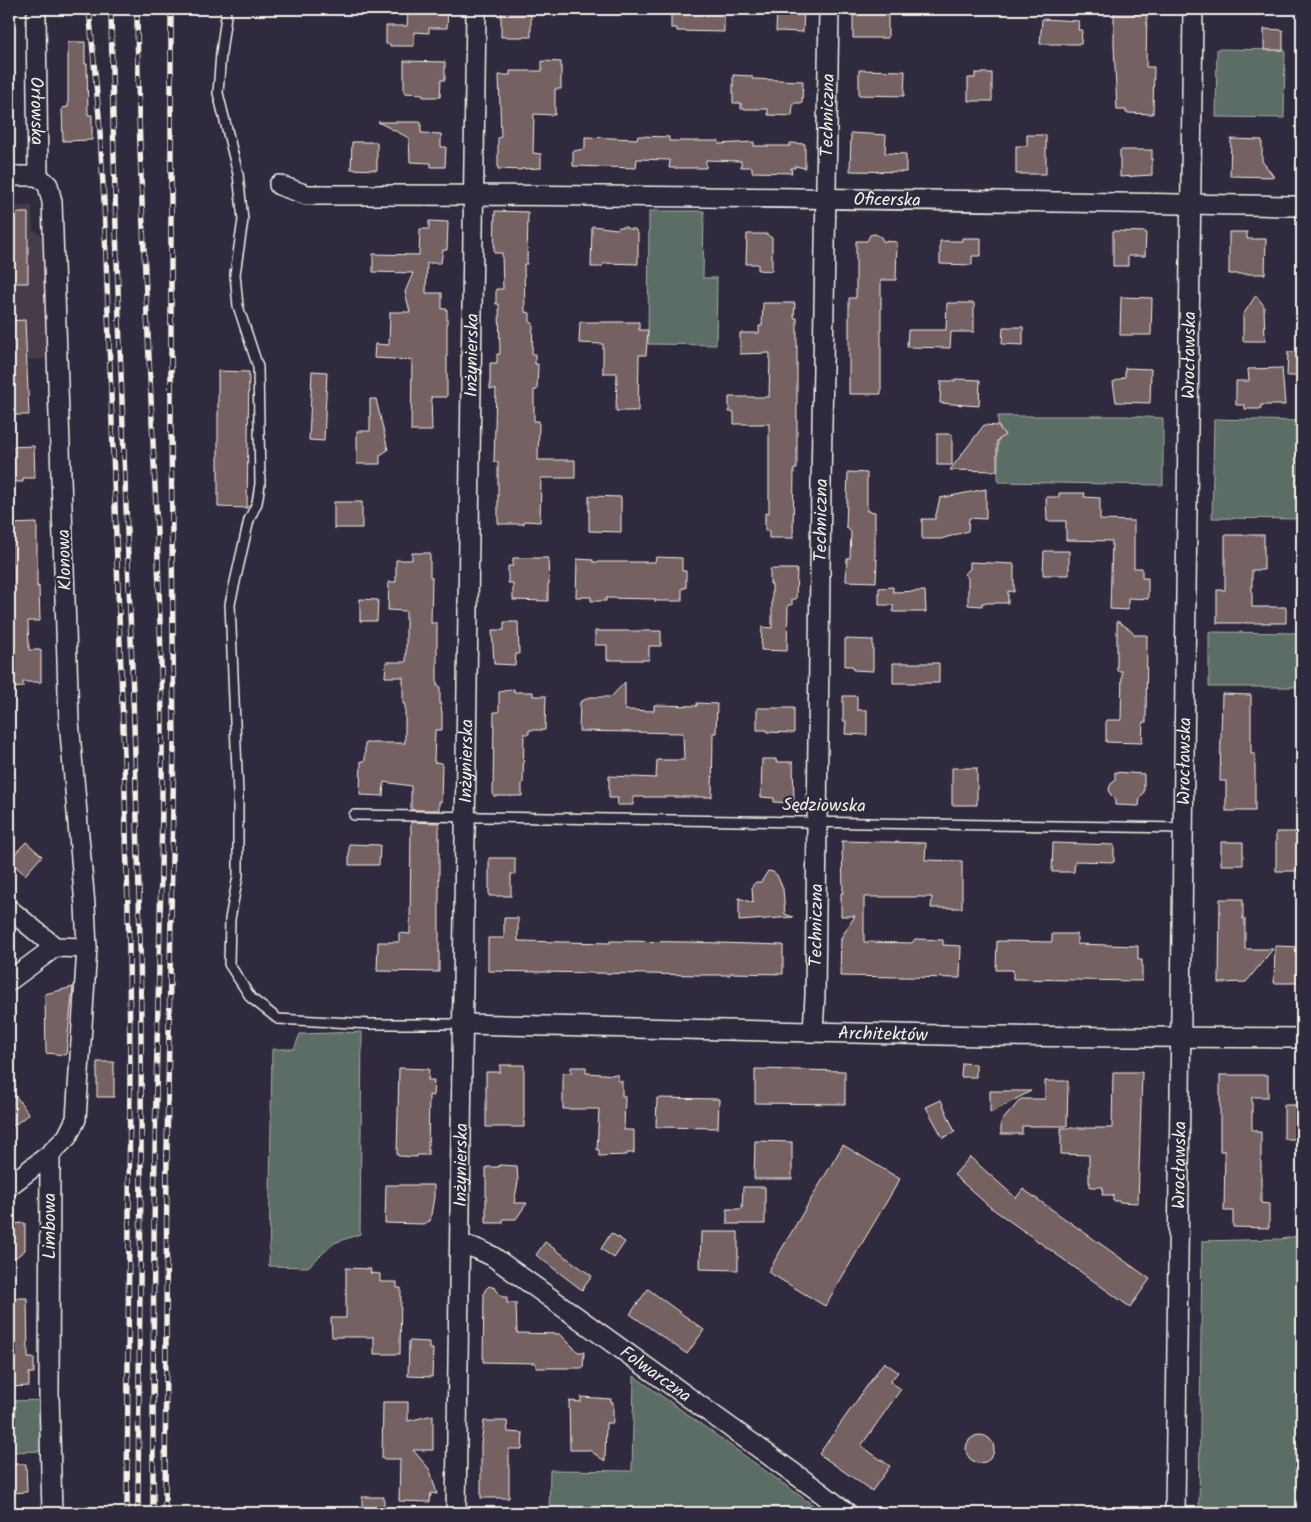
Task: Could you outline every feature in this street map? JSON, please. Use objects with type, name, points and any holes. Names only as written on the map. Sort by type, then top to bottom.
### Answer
[{"type":"street","name":"Inżynierska","points":[[456,1513],[476,9]]},
{"type":"street","name":"Techniczna","points":[[813,1031],[829,9]]},
{"type":"street","name":"Wrocławska","points":[[1175,1513],[1193,9]]},
{"type":"street","name":"Orłowska","points":[[36,17],[38,176]]},
{"type":"street","points":[[9,176],[38,176]]},
{"type":"street","name":"Klonowa","points":[[38,176],[48,185],[52,202],[69,721],[87,948]]},
{"type":"street","name":"Oficerska","points":[[279,185],[307,195],[473,194],[826,197],[1302,206]]},
{"type":"street","points":[[9,909],[56,947],[87,948],[76,1119],[67,1137],[50,1154],[9,1186]]},
{"type":"street","points":[[9,982],[56,947]]},
{"type":"street","name":"Architektów","points":[[463,1024],[984,1036],[1302,1038]]},
{"type":"street","name":"Limbowa","points":[[50,1154],[49,1393],[52,1513]]},
{"type":"street","name":"Folwarczna","points":[[460,1244],[492,1256],[847,1513]]},
{"type":"lane","points":[[225,9],[226,16],[218,93],[238,174],[243,220],[235,274],[238,306],[258,368],[260,484],[256,503],[249,520],[230,604],[238,794],[238,876],[230,919],[229,964],[251,998],[278,1019],[370,1024],[463,1024]]},
{"type":"lane","name":"Sędziowska","points":[[354,815],[1182,828]]},
{"type":"shaded area","points":[[9,206],[32,206],[33,230],[42,235],[46,359],[9,360]]},
{"type":"green space","points":[[1217,49],[1285,50],[1284,118],[1216,117]]},
{"type":"green space","points":[[649,211],[704,211],[703,278],[717,278],[716,345],[648,344]]},
{"type":"green space","points":[[998,416],[1126,416],[1163,418],[1163,485],[998,482],[998,440],[1005,435],[998,426]]},
{"type":"green space","points":[[1214,419],[1302,421],[1302,519],[1212,518]]},
{"type":"green space","points":[[1209,632],[1302,633],[1302,687],[1209,687]]},
{"type":"green space","points":[[362,1032],[360,1234],[334,1243],[308,1267],[269,1266],[272,1049],[294,1049],[300,1034]]},
{"type":"green space","points":[[1302,1235],[1302,1513],[1199,1513],[1202,1241],[1282,1239]]},
{"type":"green space","points":[[634,1376],[824,1513],[549,1513],[550,1470],[632,1471]]},
{"type":"green space","points":[[43,1400],[43,1451],[9,1452],[9,1401]]},
{"type":"green space","points":[[876,1509],[980,1513],[870,1513]]},
{"type":"building","points":[[408,9],[448,9],[447,28],[429,28],[429,33],[414,32],[414,46],[390,46],[390,44],[386,44],[386,26],[407,26]]},
{"type":"building","points":[[531,9],[531,37],[501,37],[501,10]]},
{"type":"building","points":[[671,9],[724,9],[724,32],[677,31],[677,28],[671,28]]},
{"type":"building","points":[[777,9],[804,9],[803,32],[776,31]]},
{"type":"building","points":[[859,9],[888,9],[888,38],[853,38],[853,15],[859,15]]},
{"type":"building","points":[[1114,9],[1147,9],[1146,67],[1154,67],[1153,114],[1126,113],[1126,110],[1117,110]]},
{"type":"building","points":[[1042,19],[1079,21],[1078,30],[1082,30],[1081,44],[1040,44]]},
{"type":"building","points":[[1264,29],[1283,30],[1283,50],[1264,50]]},
{"type":"building","points":[[68,42],[85,42],[88,115],[92,115],[92,140],[63,141],[62,108],[68,107]]},
{"type":"building","points":[[404,61],[445,62],[445,80],[441,80],[440,97],[423,97],[423,94],[404,93]]},
{"type":"building","points":[[542,61],[561,62],[561,89],[555,89],[555,115],[534,114],[533,153],[541,154],[541,168],[521,170],[498,169],[498,138],[501,137],[499,75],[510,75],[510,71],[542,71]]},
{"type":"building","points":[[859,70],[905,71],[904,96],[859,95]]},
{"type":"building","points":[[975,73],[992,73],[992,101],[968,101],[968,78],[975,78]]},
{"type":"building","points":[[733,75],[752,76],[752,79],[803,81],[802,103],[793,103],[792,116],[768,115],[768,109],[741,109],[741,103],[733,103]]},
{"type":"building","points":[[378,122],[421,122],[421,133],[441,134],[441,147],[446,147],[445,167],[431,167],[431,163],[410,162],[409,138]]},
{"type":"building","points":[[851,133],[886,135],[885,153],[906,154],[906,172],[850,171]]},
{"type":"building","points":[[1027,135],[1046,135],[1046,174],[1016,174],[1016,146],[1027,146]]},
{"type":"building","points":[[638,136],[669,137],[669,141],[719,141],[719,144],[754,142],[754,146],[790,146],[790,143],[805,144],[805,168],[795,166],[795,168],[791,168],[792,173],[752,172],[752,167],[741,167],[741,161],[706,160],[706,168],[669,168],[670,160],[637,159],[636,168],[573,166],[573,151],[585,149],[585,137],[637,139]]},
{"type":"building","points":[[1231,139],[1262,140],[1262,161],[1274,177],[1230,176]]},
{"type":"building","points":[[352,142],[377,142],[377,170],[351,169]]},
{"type":"building","points":[[1120,150],[1152,150],[1152,175],[1120,177]]},
{"type":"building","points":[[495,211],[528,212],[527,264],[524,264],[525,312],[530,313],[530,323],[533,323],[532,354],[535,354],[535,364],[538,364],[537,390],[534,390],[534,421],[539,421],[538,460],[575,460],[575,478],[541,478],[540,522],[524,521],[524,524],[498,524],[498,462],[494,462],[496,389],[490,389],[490,363],[497,363],[497,354],[500,354],[499,304],[496,304],[496,289],[503,289],[502,253],[494,253]]},
{"type":"building","points":[[9,213],[28,213],[28,283],[9,283]]},
{"type":"building","points":[[429,221],[448,222],[447,250],[443,250],[441,263],[427,263],[426,293],[442,293],[442,309],[447,309],[447,397],[431,397],[432,431],[411,431],[412,360],[374,358],[375,344],[389,345],[390,312],[410,312],[405,292],[413,273],[373,272],[373,254],[419,255],[420,229],[429,229]]},
{"type":"building","points":[[592,226],[635,229],[638,234],[638,264],[605,263],[601,267],[591,267]]},
{"type":"building","points":[[1113,231],[1146,232],[1145,256],[1128,256],[1128,266],[1113,266]]},
{"type":"building","points":[[1229,232],[1247,232],[1247,239],[1266,239],[1265,274],[1229,274]]},
{"type":"building","points":[[747,234],[766,234],[772,238],[772,271],[758,270],[758,264],[746,264]]},
{"type":"building","points":[[875,234],[881,237],[883,241],[897,242],[896,280],[881,280],[881,394],[849,394],[849,298],[856,298],[856,241],[867,241],[870,235]]},
{"type":"building","points":[[962,238],[981,238],[981,256],[972,256],[972,265],[940,264],[940,241],[962,241]]},
{"type":"building","points":[[1256,295],[1264,306],[1265,341],[1243,341],[1243,315]]},
{"type":"building","points":[[1121,297],[1152,298],[1151,335],[1120,335]]},
{"type":"building","points":[[763,303],[795,303],[794,318],[797,318],[797,469],[794,469],[793,538],[769,538],[769,531],[765,531],[765,513],[769,513],[769,424],[734,424],[734,412],[729,412],[729,397],[769,397],[770,353],[740,354],[740,333],[759,333],[759,326],[762,326]]},
{"type":"building","points":[[947,303],[974,303],[974,332],[951,332],[950,348],[907,347],[908,330],[946,330]]},
{"type":"building","points":[[25,320],[29,415],[9,415],[9,321]]},
{"type":"building","points":[[580,322],[639,322],[639,330],[648,330],[646,355],[639,355],[638,411],[616,411],[617,373],[603,373],[603,344],[579,343]]},
{"type":"building","points":[[1003,327],[1023,327],[1023,345],[1002,344]]},
{"type":"building","points":[[1288,352],[1302,352],[1302,376],[1287,376]]},
{"type":"building","points":[[1125,368],[1151,369],[1150,403],[1116,402],[1113,382],[1125,377]]},
{"type":"building","points":[[1282,368],[1285,405],[1261,405],[1261,409],[1245,409],[1245,405],[1236,405],[1236,381],[1249,381],[1248,369]]},
{"type":"building","points":[[218,371],[249,372],[247,508],[218,507]]},
{"type":"building","points":[[312,371],[327,372],[324,441],[309,440]]},
{"type":"building","points":[[955,379],[980,380],[979,406],[940,403],[941,381],[955,381]]},
{"type":"building","points":[[370,399],[376,399],[388,450],[380,455],[380,464],[357,464],[357,431],[370,431]]},
{"type":"building","points":[[984,425],[998,426],[1005,435],[997,441],[997,471],[950,470]]},
{"type":"building","points":[[937,434],[952,434],[952,465],[937,465]]},
{"type":"building","points":[[34,446],[35,478],[23,478],[23,482],[9,482],[9,447]]},
{"type":"building","points":[[848,472],[867,473],[867,511],[875,512],[876,582],[846,581],[847,558],[850,558],[851,532],[846,527]]},
{"type":"building","points":[[986,489],[986,519],[969,518],[968,531],[941,539],[922,539],[922,519],[935,519],[940,498]]},
{"type":"building","points":[[1059,493],[1085,493],[1084,497],[1100,498],[1100,520],[1134,521],[1134,568],[1142,568],[1142,578],[1148,578],[1148,599],[1128,598],[1128,610],[1110,609],[1112,541],[1066,540],[1066,521],[1047,521],[1046,497],[1059,497]]},
{"type":"building","points":[[589,496],[621,497],[621,532],[589,531]]},
{"type":"building","points":[[334,502],[362,502],[362,528],[334,528]]},
{"type":"building","points":[[37,523],[37,587],[39,586],[40,621],[28,621],[29,650],[41,650],[41,682],[23,682],[23,687],[9,688],[9,642],[11,642],[11,587],[9,587],[9,567],[11,567],[10,524]]},
{"type":"building","points":[[1225,535],[1264,535],[1264,570],[1252,570],[1252,607],[1286,607],[1286,623],[1217,623],[1217,590],[1225,590]]},
{"type":"building","points":[[1044,551],[1069,551],[1069,575],[1043,575]]},
{"type":"building","points":[[412,553],[430,553],[430,577],[432,577],[431,623],[437,623],[437,686],[440,686],[442,712],[442,730],[435,730],[434,762],[442,763],[439,810],[411,810],[411,786],[384,782],[383,796],[360,795],[361,761],[365,761],[365,743],[405,743],[403,677],[385,677],[386,662],[406,662],[406,611],[388,610],[389,582],[396,582],[396,560],[412,560]]},
{"type":"building","points":[[656,557],[682,558],[682,571],[686,571],[686,588],[682,588],[682,601],[606,598],[606,601],[591,601],[591,597],[576,597],[577,559],[593,560],[593,562],[655,562]]},
{"type":"building","points":[[513,558],[548,558],[548,601],[513,600],[513,583],[508,583],[508,566],[513,566]]},
{"type":"building","points":[[970,562],[1014,564],[1014,592],[1008,591],[1008,603],[982,603],[982,606],[968,605],[968,578],[964,574],[970,569]]},
{"type":"building","points":[[770,569],[797,569],[796,599],[792,599],[792,605],[788,605],[787,651],[761,650],[762,627],[772,628]]},
{"type":"building","points":[[893,587],[893,592],[925,591],[926,612],[893,612],[893,605],[879,605],[879,588]]},
{"type":"building","points":[[360,599],[378,600],[377,621],[360,621]]},
{"type":"building","points":[[1117,621],[1135,635],[1147,635],[1146,722],[1143,722],[1142,743],[1106,742],[1106,720],[1121,720],[1122,671],[1117,671]]},
{"type":"building","points":[[504,622],[518,622],[519,654],[516,654],[515,665],[494,664],[492,630],[504,630]]},
{"type":"building","points":[[595,631],[661,631],[661,646],[649,646],[649,660],[607,660],[607,645],[595,645]]},
{"type":"building","points":[[845,639],[873,640],[873,671],[853,670],[853,666],[845,666]]},
{"type":"building","points":[[893,663],[939,663],[939,683],[893,683]]},
{"type":"building","points":[[625,682],[625,710],[654,711],[654,705],[697,706],[697,703],[717,704],[716,733],[713,733],[712,797],[633,797],[633,805],[617,805],[618,798],[609,798],[609,776],[656,778],[657,760],[684,760],[683,733],[579,731],[580,702],[590,697],[611,697]]},
{"type":"building","points":[[514,689],[514,692],[533,692],[533,696],[546,696],[545,730],[529,730],[529,734],[524,734],[522,796],[493,796],[494,712],[499,712],[499,692]]},
{"type":"building","points":[[1222,694],[1251,695],[1251,754],[1255,754],[1255,811],[1226,811],[1226,781],[1220,781]]},
{"type":"building","points":[[843,696],[857,696],[857,710],[867,710],[867,735],[845,734],[846,721],[843,721]]},
{"type":"building","points":[[757,708],[794,708],[794,733],[757,730]]},
{"type":"building","points":[[762,759],[776,759],[776,762],[793,762],[794,803],[774,802],[774,798],[761,797]]},
{"type":"building","points":[[952,768],[977,768],[977,805],[952,805]]},
{"type":"building","points":[[1115,772],[1144,774],[1144,792],[1140,798],[1139,806],[1115,805],[1115,799],[1110,794],[1109,789],[1115,781]]},
{"type":"building","points":[[411,822],[439,823],[439,972],[377,971],[378,942],[399,942],[399,933],[410,934]]},
{"type":"building","points":[[1276,832],[1302,832],[1302,864],[1297,864],[1297,871],[1276,871]]},
{"type":"building","points":[[842,841],[926,843],[925,860],[962,861],[962,908],[931,908],[932,897],[864,897],[864,942],[912,943],[915,939],[943,940],[943,945],[961,946],[960,978],[840,976],[841,938],[855,916],[841,916],[841,893],[843,893]]},
{"type":"building","points":[[26,842],[42,856],[25,875],[9,860]]},
{"type":"building","points":[[1221,842],[1243,842],[1243,865],[1221,865]]},
{"type":"building","points":[[1053,843],[1114,845],[1114,862],[1075,861],[1074,872],[1052,872]]},
{"type":"building","points":[[349,844],[380,845],[379,865],[349,865]]},
{"type":"building","points":[[489,858],[515,858],[515,874],[511,874],[511,896],[489,896]]},
{"type":"building","points":[[768,871],[777,875],[783,889],[785,914],[793,917],[739,921],[739,898],[753,903],[752,886],[756,882],[761,882]]},
{"type":"building","points":[[1220,899],[1243,899],[1245,949],[1273,949],[1246,982],[1219,983]]},
{"type":"building","points":[[504,918],[518,918],[518,941],[687,942],[783,945],[783,974],[730,973],[730,975],[700,975],[488,971],[488,938],[504,938]]},
{"type":"building","points":[[1052,934],[1077,934],[1077,944],[1138,946],[1138,960],[1142,960],[1142,981],[1013,979],[1013,970],[996,970],[997,941],[1052,942]]},
{"type":"building","points":[[1275,946],[1302,947],[1302,983],[1274,983]]},
{"type":"building","points":[[73,987],[66,1055],[46,1053],[45,994]]},
{"type":"building","points":[[97,1062],[114,1062],[114,1097],[97,1097]]},
{"type":"building","points":[[962,1063],[976,1064],[976,1077],[961,1077]]},
{"type":"building","points":[[500,1065],[524,1065],[524,1127],[486,1127],[486,1072],[500,1072]]},
{"type":"building","points":[[571,1067],[586,1067],[586,1073],[618,1075],[618,1081],[622,1081],[622,1096],[625,1096],[624,1130],[634,1130],[634,1153],[599,1156],[599,1150],[597,1150],[599,1109],[563,1109],[563,1073],[571,1073]]},
{"type":"building","points":[[399,1068],[429,1069],[428,1080],[434,1080],[433,1096],[429,1095],[428,1155],[417,1155],[417,1157],[397,1155]]},
{"type":"building","points":[[755,1069],[845,1071],[845,1104],[755,1103]]},
{"type":"building","points":[[1113,1072],[1142,1072],[1138,1203],[1113,1201],[1113,1195],[1102,1195],[1103,1187],[1090,1187],[1089,1155],[1061,1154],[1061,1128],[1112,1128]]},
{"type":"building","points":[[1220,1075],[1268,1075],[1268,1097],[1252,1097],[1252,1130],[1261,1132],[1261,1203],[1269,1204],[1269,1228],[1233,1227],[1233,1211],[1224,1211],[1225,1151],[1220,1151]]},
{"type":"building","points":[[1045,1081],[1068,1081],[1067,1126],[1022,1126],[1022,1134],[1001,1134],[1001,1122],[1021,1099],[1045,1099]]},
{"type":"building","points":[[9,1087],[29,1114],[9,1129]]},
{"type":"building","points":[[990,1091],[1031,1091],[990,1113]]},
{"type":"building","points":[[657,1098],[719,1099],[718,1128],[656,1127]]},
{"type":"building","points":[[941,1100],[955,1132],[943,1138],[926,1107]]},
{"type":"building","points":[[1284,1105],[1302,1105],[1302,1139],[1284,1139]]},
{"type":"building","points":[[755,1141],[792,1142],[792,1179],[754,1179]]},
{"type":"building","points":[[843,1145],[900,1179],[825,1306],[768,1272]]},
{"type":"building","points":[[970,1157],[1016,1198],[1023,1189],[1150,1279],[1130,1307],[990,1207],[954,1175]]},
{"type":"building","points":[[499,1165],[517,1166],[518,1182],[514,1203],[527,1203],[516,1219],[503,1219],[503,1223],[486,1223],[486,1167],[499,1167]]},
{"type":"building","points":[[386,1185],[434,1185],[430,1221],[423,1224],[385,1223]]},
{"type":"building","points":[[743,1187],[765,1187],[765,1224],[727,1224],[727,1209],[742,1209]]},
{"type":"building","points":[[25,1223],[25,1250],[15,1258],[9,1250],[9,1224]]},
{"type":"building","points":[[701,1232],[738,1232],[738,1270],[700,1269]]},
{"type":"building","points":[[611,1233],[625,1242],[614,1258],[601,1249]]},
{"type":"building","points":[[545,1242],[592,1276],[582,1290],[536,1255]]},
{"type":"building","points":[[346,1268],[371,1269],[370,1273],[380,1274],[380,1282],[397,1282],[397,1288],[401,1288],[400,1354],[374,1354],[374,1337],[332,1337],[331,1318],[346,1318]]},
{"type":"building","points":[[489,1286],[495,1288],[502,1297],[507,1297],[507,1303],[516,1303],[517,1333],[560,1334],[578,1352],[584,1352],[583,1368],[536,1368],[536,1363],[483,1362],[484,1294]]},
{"type":"building","points":[[648,1289],[704,1330],[687,1354],[630,1314]]},
{"type":"building","points":[[9,1298],[27,1298],[28,1358],[34,1358],[34,1373],[29,1373],[29,1386],[9,1387],[12,1331],[9,1331]]},
{"type":"building","points":[[409,1341],[429,1342],[429,1349],[433,1349],[432,1377],[408,1376]]},
{"type":"building","points":[[884,1362],[898,1372],[890,1382],[901,1389],[861,1446],[890,1466],[872,1491],[819,1454]]},
{"type":"building","points":[[581,1397],[611,1399],[611,1402],[613,1402],[613,1423],[606,1423],[605,1461],[589,1450],[570,1450],[569,1401],[581,1402]]},
{"type":"building","points":[[383,1402],[408,1402],[408,1421],[433,1415],[433,1450],[413,1450],[430,1470],[437,1494],[431,1493],[430,1502],[399,1501],[400,1459],[382,1459]]},
{"type":"building","points":[[484,1421],[507,1421],[508,1432],[523,1433],[522,1449],[509,1449],[509,1498],[481,1498],[481,1444]]},
{"type":"building","points":[[980,1435],[990,1439],[994,1449],[990,1459],[980,1463],[970,1459],[966,1449],[970,1439]]},
{"type":"building","points":[[9,1464],[26,1464],[27,1492],[9,1493]]},
{"type":"building","points":[[362,1497],[384,1497],[384,1513],[362,1513]]},
{"type":"railway","points":[[89,9],[99,116],[104,201],[129,946],[127,1513]]},
{"type":"railway","points":[[111,9],[116,230],[139,893],[141,1126],[138,1513]]},
{"type":"railway","points":[[137,9],[142,192],[158,558],[162,742],[154,1201],[153,1513]]},
{"type":"railway","points":[[165,1513],[167,1149],[174,743],[171,428],[171,9]]}]
